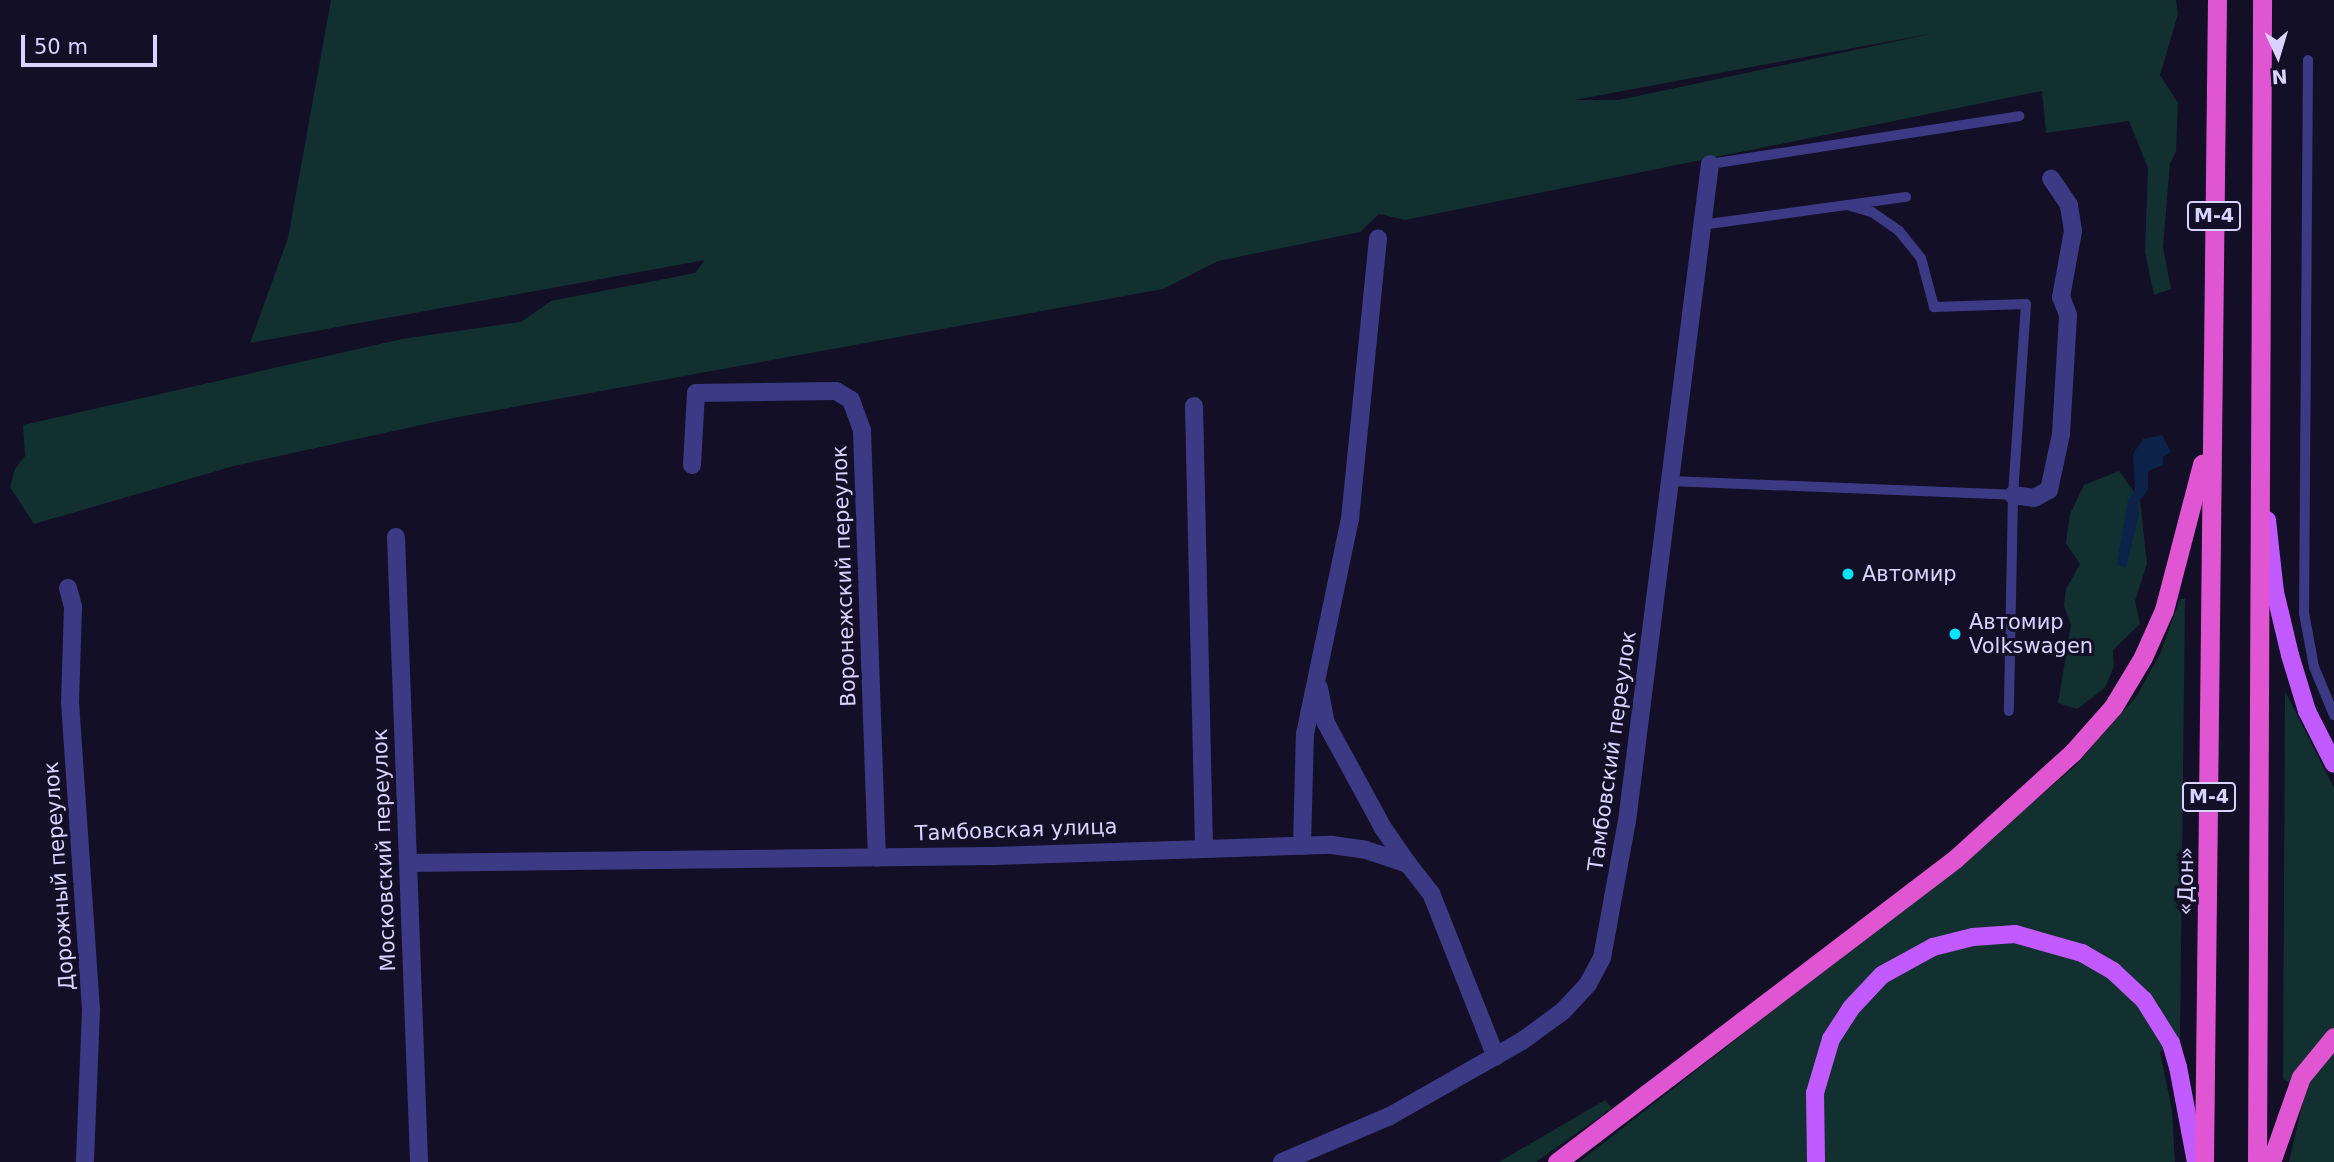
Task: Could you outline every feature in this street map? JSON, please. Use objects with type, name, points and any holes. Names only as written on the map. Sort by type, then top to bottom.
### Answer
[{"type":"highway","name":"М-4","points":[[2210,433],[2217,0]]},
{"type":"highway","name":"М-4","points":[[2257,1162],[2257,691],[2263,484],[2262,0]]},
{"type":"highway","points":[[1557,1162],[1955,859],[2073,752],[2113,707],[2143,657],[2164,610],[2210,433]]},
{"type":"highway","name":"«Дон»","points":[[2204,1162],[2210,433]]},
{"type":"highway","points":[[2271,1162],[2301,1077],[2334,1037]]},
{"type":"main road","points":[[2263,484],[2275,592],[2290,655],[2307,710],[2334,764]]},
{"type":"main road","points":[[1816,1162],[1815,1093],[1831,1039],[1851,1008],[1882,975],[1915,956],[1952,942],[1993,934],[2039,937],[2082,953],[2113,971],[2144,1000],[2171,1043],[2196,1162]]},
{"type":"street","name":"Тамбовский переулок","points":[[1282,1162],[1390,1115],[1496,1057],[1563,1011],[1588,984],[1608,942],[1710,164]]},
{"type":"street","points":[[2013,495],[2034,498],[2049,490],[2061,434],[2068,315],[2060,297],[2073,231],[2069,205],[2051,178]]},
{"type":"street","points":[[1303,846],[1305,734],[1319,678],[1357,474],[1378,238]]},
{"type":"street","name":"Воронежский переулок","points":[[692,465],[696,393],[836,391],[851,400],[862,431],[877,858]]},
{"type":"street","points":[[1194,406],[1204,847]]},
{"type":"street","name":"Московский переулок","points":[[396,537],[419,1162]]},
{"type":"street","name":"Дорожный переулок","points":[[68,588],[73,607],[70,702],[90,1010],[85,1162]]},
{"type":"street","points":[[1319,678],[1326,723],[1383,828],[1442,912],[1468,992],[1496,1057]]},
{"type":"street","name":"Тамбовская улица","points":[[408,863],[877,858],[1332,845],[1384,854],[1408,864]]},
{"type":"lane","points":[[2308,60],[2304,613],[2314,667],[2334,716]]},
{"type":"lane","points":[[1710,164],[2019,116]]},
{"type":"lane","points":[[1702,225],[1906,197]]},
{"type":"lane","points":[[1847,205],[1872,212],[1899,232],[1921,258],[1934,307],[2026,304],[2013,495],[2008,712]]},
{"type":"lane","points":[[1670,481],[2013,495]]},
{"type":"green space","points":[[331,0],[2176,0],[2178,14],[2160,75],[2178,103],[2176,152],[2170,163],[2163,247],[2171,289],[2154,295],[2145,252],[2148,168],[2129,121],[2046,133],[2042,91],[1405,220],[1379,214],[1360,232],[1218,261],[1163,289],[453,418],[234,466],[34,524],[10,487],[15,469],[25,456],[23,425],[402,339],[521,322],[551,301],[695,273],[705,260],[250,343],[288,238]],"holes":[[[1930,34],[1619,100],[1574,100]]]},
{"type":"green space","points":[[2119,471],[2140,500],[2147,564],[2135,601],[2140,624],[2113,650],[2114,666],[2105,688],[2077,709],[2058,703],[2071,625],[2064,606],[2066,589],[2080,564],[2066,543],[2070,514],[2084,485]]},
{"type":"green space","points":[[2180,599],[2185,599],[2180,1040],[2160,1052],[2172,1110],[2175,1162],[1579,1162],[1962,863],[2074,767],[2136,697],[2160,654]]},
{"type":"green space","points":[[2285,691],[2334,788],[2334,1162],[2289,1162],[2305,1092],[2283,1079]]},
{"type":"green space","points":[[1605,1100],[1612,1108],[1536,1162],[1499,1162]]},
{"type":"water","points":[[2162,435],[2171,452],[2163,457],[2163,465],[2148,471],[2148,490],[2138,503],[2139,514],[2126,568],[2117,564],[2128,500],[2135,490],[2133,454],[2143,439]]},
{"type":"place","name":"Автомир","points":[[1848,574]]},
{"type":"place","name":"Автомир Volkswagen","points":[[1955,634]]}]
